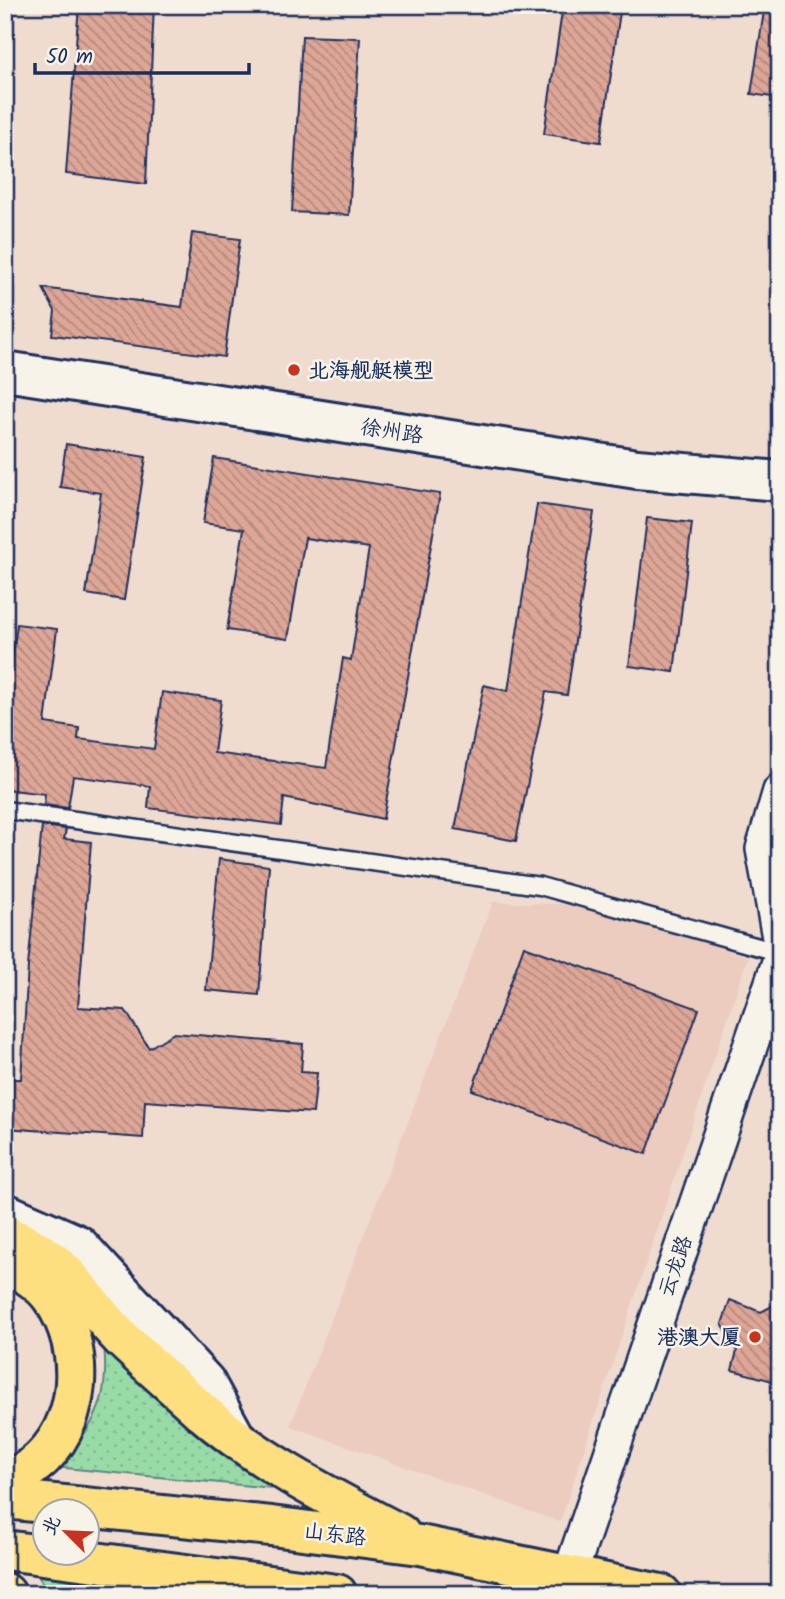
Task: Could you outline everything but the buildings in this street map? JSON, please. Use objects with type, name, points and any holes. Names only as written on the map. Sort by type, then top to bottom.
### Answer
[{"type":"main road","points":[[5,1236],[27,1243],[67,1270],[121,1337],[235,1437],[307,1485],[420,1545]]},
{"type":"main road","points":[[5,1261],[51,1296],[65,1322],[74,1353],[77,1382],[72,1410],[53,1443],[35,1464],[5,1483]]},
{"type":"main road","name":"山东路","points":[[5,1499],[271,1526],[420,1545],[661,1594]]},
{"type":"main road","points":[[5,1550],[337,1594]]},
{"type":"street","name":"徐州路","points":[[5,371],[637,469],[780,481]]},
{"type":"street","points":[[780,791],[764,849],[780,943]]},
{"type":"street","name":"云龙路","points":[[570,1574],[780,958]]},
{"type":"street","points":[[5,1213],[78,1245],[205,1382],[235,1437]]},
{"type":"lane","points":[[5,810],[540,886],[780,953]]},
{"type":"shaded area","points":[[493,902],[591,905],[748,957],[560,1522],[290,1426]]},
{"type":"green space","points":[[103,1333],[153,1388],[273,1488],[54,1467],[82,1436],[99,1407],[105,1375]]},
{"type":"green space","points":[[38,1576],[218,1594],[50,1594]]},
{"type":"place","name":"北海舰艇模型","points":[[294,370]]},
{"type":"place","name":"港澳大厦","points":[[755,1337]]}]
